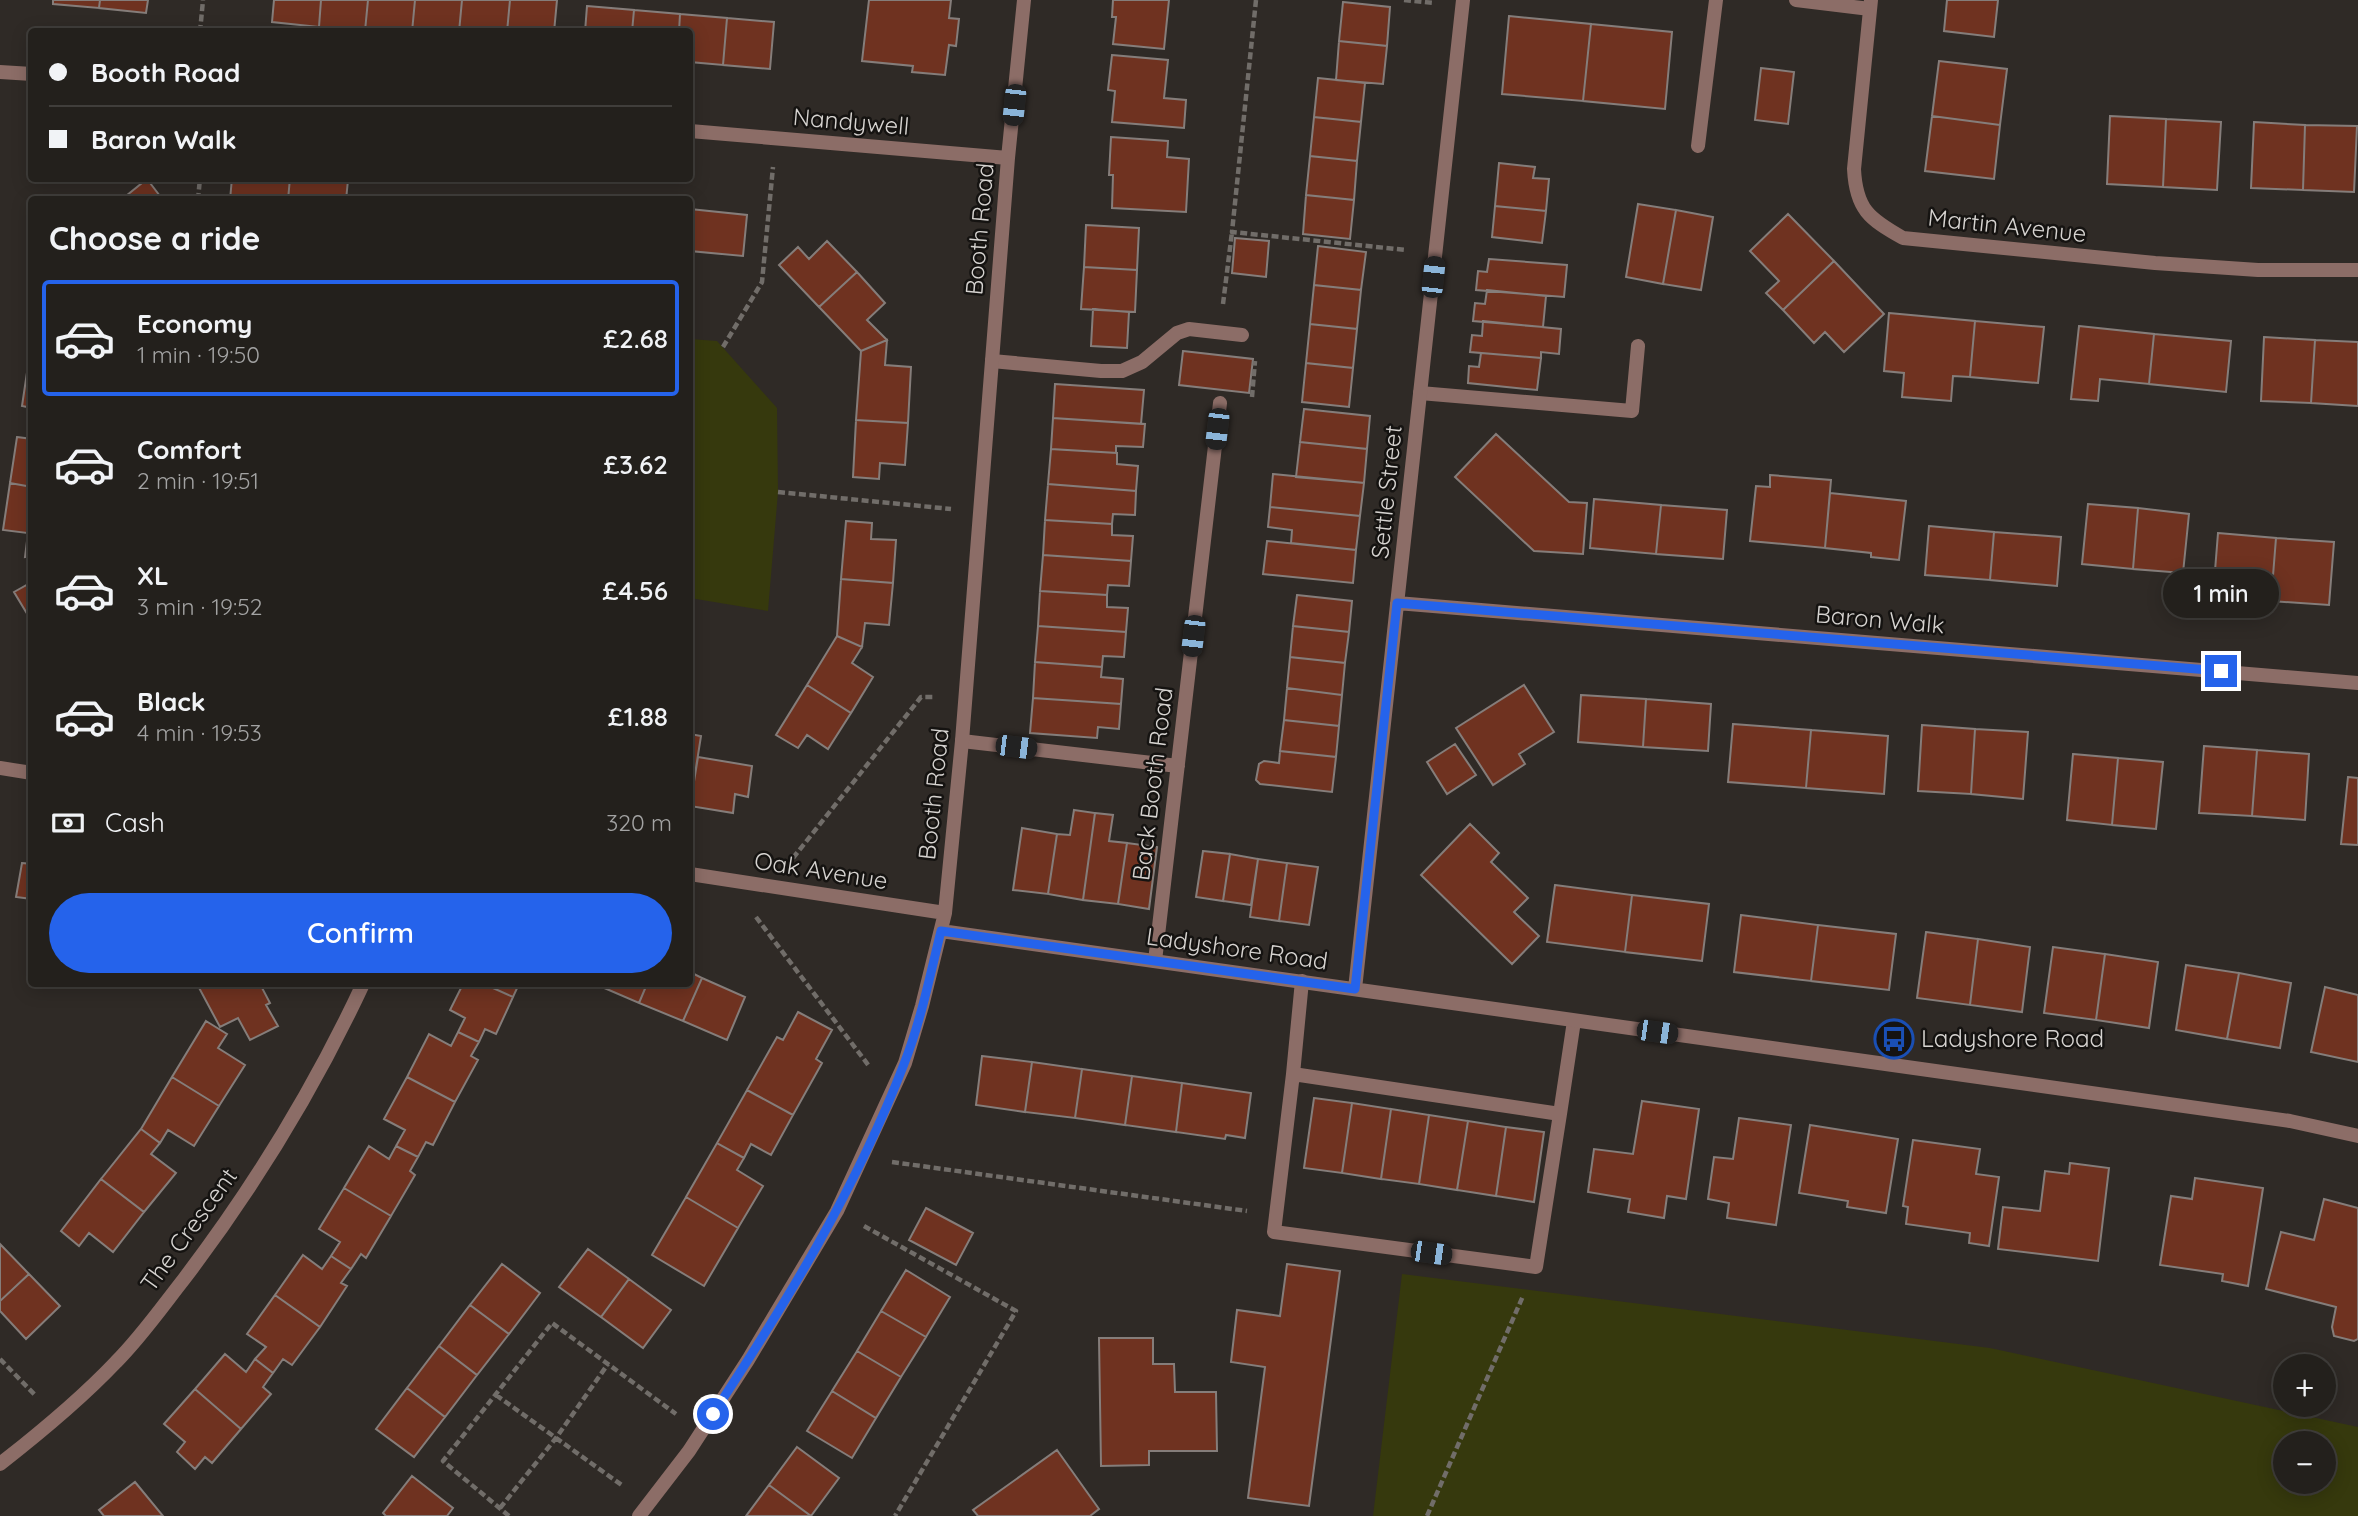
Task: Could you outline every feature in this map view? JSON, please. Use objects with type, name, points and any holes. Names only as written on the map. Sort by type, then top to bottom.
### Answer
[{"type":"street","name":"Booth Road","points":[[643,1510],[701,1432],[748,1360],[837,1212],[905,1063],[941,931],[962,741],[1008,158],[1024,0]]},
{"type":"street","name":"Settle Street","points":[[1355,989],[1463,0]]},
{"type":"street","points":[[1698,146],[1716,0]]},
{"type":"street","name":"Martin Avenue","points":[[1796,0],[1870,4],[1854,169],[1855,190],[1862,208],[1878,224],[1903,238],[2155,263],[2258,270],[2358,270]]},
{"type":"street","points":[[0,72],[28,74]]},
{"type":"street","name":"Nandywell","points":[[693,131],[1008,158]]},
{"type":"street","points":[[992,361],[1122,371],[1142,362],[1177,333],[1189,329],[1242,335]]},
{"type":"street","points":[[1420,393],[1632,411],[1637,346]]},
{"type":"street","name":"Back Booth Road","points":[[1155,961],[1220,403]]},
{"type":"street","name":"Baron Walk","points":[[1397,603],[2358,683]]},
{"type":"street","points":[[962,741],[1178,766]]},
{"type":"street","points":[[0,768],[28,772]]},
{"type":"street","name":"Oak Avenue","points":[[693,874],[945,912]]},
{"type":"street","name":"Ladyshore Road","points":[[941,931],[2290,1121],[2358,1136]]},
{"type":"street","points":[[1302,981],[1274,1232],[1536,1267],[1574,1021]]},
{"type":"street","name":"The Crescent","points":[[0,1464],[58,1419],[118,1361],[228,1221],[289,1124],[339,1036],[362,987]]},
{"type":"street","points":[[1293,1074],[1560,1114]]},
{"type":"path","points":[[200,28],[203,0]]},
{"type":"path","points":[[1220,332],[1256,0]]},
{"type":"path","points":[[723,347],[762,282],[775,138]]},
{"type":"path","points":[[1231,232],[1436,253]]},
{"type":"path","points":[[1220,403],[1221,397],[1251,400],[1258,337],[1242,335]]},
{"type":"path","points":[[778,492],[980,511]]},
{"type":"path","points":[[771,886],[922,697],[965,699]]},
{"type":"path","points":[[729,880],[891,1095]]},
{"type":"path","points":[[862,1158],[1276,1215]]},
{"type":"path","points":[[837,1212],[1016,1311],[895,1516]]},
{"type":"path","points":[[1427,1516],[1536,1267]]},
{"type":"path","points":[[509,1516],[443,1461],[552,1324],[701,1432]]},
{"type":"path","points":[[0,1359],[58,1419]]},
{"type":"path","points":[[500,1508],[556,1438],[608,1364]]},
{"type":"path","points":[[496,1395],[556,1438],[643,1510]]},
{"type":"green space","points":[[693,339],[717,341],[777,408],[778,492],[768,611],[693,598]]},
{"type":"green space","points":[[1402,1274],[1990,1348],[2273,1409],[2273,1417],[2311,1417],[2358,1427],[2358,1516],[1373,1516]]},
{"type":"building","points":[[53,0],[100,0],[99,8],[53,4]]},
{"type":"building","points":[[100,0],[148,0],[146,13],[99,8]]},
{"type":"building","points":[[274,0],[321,0],[319,27],[272,22]]},
{"type":"building","points":[[321,0],[368,0],[365,28],[319,27]]},
{"type":"building","points":[[368,0],[415,0],[412,28],[365,28]]},
{"type":"building","points":[[415,0],[462,0],[459,28],[412,28]]},
{"type":"building","points":[[462,0],[510,0],[507,28],[459,28]]},
{"type":"building","points":[[510,0],[557,0],[554,28],[507,28]]},
{"type":"building","points":[[869,0],[951,0],[949,18],[959,19],[956,46],[949,45],[945,75],[912,72],[913,66],[862,61]]},
{"type":"building","points":[[1113,0],[1169,0],[1164,49],[1113,44],[1116,17],[1112,17]]},
{"type":"building","points":[[1947,0],[1998,0],[1994,37],[1944,31]]},
{"type":"building","points":[[1343,2],[1390,7],[1387,46],[1339,41]]},
{"type":"building","points":[[587,6],[634,10],[632,28],[585,28]]},
{"type":"building","points":[[634,10],[680,14],[679,28],[632,28]]},
{"type":"building","points":[[680,14],[727,18],[723,65],[693,62],[693,28],[679,28]]},
{"type":"building","points":[[1509,16],[1591,24],[1583,101],[1502,94]]},
{"type":"building","points":[[727,18],[774,22],[770,69],[723,65]]},
{"type":"building","points":[[1591,24],[1672,32],[1665,109],[1583,101]]},
{"type":"building","points":[[1339,41],[1387,46],[1383,84],[1336,80]]},
{"type":"building","points":[[1112,55],[1168,60],[1164,98],[1186,100],[1184,128],[1112,122],[1115,91],[1108,90]]},
{"type":"building","points":[[1939,61],[2007,69],[2000,125],[1932,116]]},
{"type":"building","points":[[1761,68],[1794,72],[1788,124],[1755,120]]},
{"type":"building","points":[[1318,78],[1365,83],[1361,122],[1314,117]]},
{"type":"building","points":[[1932,116],[2000,125],[1994,179],[1925,171]]},
{"type":"building","points":[[2110,116],[2166,119],[2163,187],[2107,184]]},
{"type":"building","points":[[1314,117],[1361,122],[1357,161],[1310,156]]},
{"type":"building","points":[[2166,119],[2221,122],[2217,190],[2163,187]]},
{"type":"building","points":[[2254,122],[2305,125],[2303,190],[2251,188]]},
{"type":"building","points":[[2305,125],[2357,126],[2354,192],[2303,190]]},
{"type":"building","points":[[1111,137],[1168,141],[1167,157],[1189,159],[1186,212],[1112,208],[1113,175],[1109,175]]},
{"type":"building","points":[[1310,156],[1357,161],[1354,200],[1306,195]]},
{"type":"building","points":[[1499,163],[1535,167],[1533,178],[1549,179],[1546,211],[1495,206]]},
{"type":"building","points":[[143,182],[149,182],[160,196],[126,196]]},
{"type":"building","points":[[232,182],[290,182],[288,196],[230,196]]},
{"type":"building","points":[[290,182],[348,182],[346,196],[288,196]]},
{"type":"building","points":[[1306,195],[1354,200],[1350,239],[1303,234]]},
{"type":"building","points":[[1638,204],[1676,210],[1663,284],[1626,277]]},
{"type":"building","points":[[1495,206],[1546,211],[1542,243],[1492,237]]},
{"type":"building","points":[[693,209],[747,215],[743,256],[693,251]]},
{"type":"building","points":[[1676,210],[1713,217],[1701,290],[1663,284]]},
{"type":"building","points":[[1788,214],[1834,261],[1783,310],[1766,293],[1779,281],[1750,251]]},
{"type":"building","points":[[1086,225],[1139,228],[1137,270],[1084,267]]},
{"type":"building","points":[[1235,238],[1269,241],[1266,277],[1232,273]]},
{"type":"building","points":[[827,241],[857,272],[819,307],[779,265],[798,247],[809,259]]},
{"type":"building","points":[[1318,246],[1366,252],[1361,290],[1314,285]]},
{"type":"building","points":[[1489,259],[1567,265],[1564,297],[1476,290],[1478,271],[1487,272]]},
{"type":"building","points":[[1834,261],[1884,314],[1844,352],[1825,332],[1814,343],[1783,310]]},
{"type":"building","points":[[1084,267],[1137,270],[1135,312],[1081,309]]},
{"type":"building","points":[[857,272],[885,303],[867,320],[887,340],[861,351],[819,307]]},
{"type":"building","points":[[1314,285],[1361,290],[1357,329],[1310,324]]},
{"type":"building","points":[[1487,290],[1546,296],[1543,327],[1473,321],[1475,303],[1485,304]]},
{"type":"building","points":[[1093,309],[1129,312],[1127,348],[1091,346]]},
{"type":"building","points":[[1889,313],[1975,321],[1970,377],[1953,376],[1951,401],[1902,397],[1904,373],[1884,371]]},
{"type":"building","points":[[1483,321],[1561,329],[1559,354],[1541,352],[1541,358],[1470,352],[1472,335],[1482,336]]},
{"type":"building","points":[[1975,321],[2044,327],[2038,383],[1970,377]]},
{"type":"building","points":[[1310,324],[1357,329],[1353,368],[1306,363]]},
{"type":"building","points":[[2079,326],[2154,334],[2149,384],[2100,379],[2098,401],[2071,399]]},
{"type":"building","points":[[2154,334],[2231,341],[2226,392],[2149,384]]},
{"type":"building","points":[[2264,337],[2315,340],[2311,403],[2261,401]]},
{"type":"building","points":[[887,340],[885,365],[911,367],[908,423],[856,420],[861,351]]},
{"type":"building","points":[[2315,340],[2358,342],[2358,406],[2311,403]]},
{"type":"building","points":[[1183,351],[1253,359],[1249,393],[1179,385]]},
{"type":"building","points":[[1481,353],[1541,358],[1537,390],[1468,383],[1469,366],[1479,367]]},
{"type":"building","points":[[1306,363],[1353,368],[1349,407],[1302,402]]},
{"type":"building","points":[[28,366],[28,407],[22,406]]},
{"type":"building","points":[[1055,384],[1144,390],[1141,424],[1053,418]]},
{"type":"building","points":[[1304,409],[1370,416],[1367,449],[1300,442]]},
{"type":"building","points":[[1053,418],[1145,424],[1143,447],[1116,446],[1116,453],[1051,449]]},
{"type":"building","points":[[856,420],[908,423],[905,465],[880,463],[879,479],[853,477]]},
{"type":"building","points":[[1496,434],[1569,502],[1587,503],[1583,554],[1534,551],[1455,477]]},
{"type":"building","points":[[17,437],[28,438],[28,486],[10,483]]},
{"type":"building","points":[[1300,442],[1367,449],[1364,483],[1296,477]]},
{"type":"building","points":[[1051,449],[1117,453],[1117,464],[1138,466],[1136,491],[1048,484]]},
{"type":"building","points":[[1273,474],[1364,483],[1360,516],[1270,507]]},
{"type":"building","points":[[1770,475],[1831,480],[1825,548],[1750,541],[1756,486],[1770,487]]},
{"type":"building","points":[[10,483],[28,486],[28,533],[3,530]]},
{"type":"building","points":[[1048,484],[1136,491],[1135,515],[1113,514],[1112,524],[1045,520]]},
{"type":"building","points":[[1830,493],[1906,501],[1899,560],[1871,557],[1871,553],[1825,548]]},
{"type":"building","points":[[1594,499],[1661,505],[1656,554],[1590,548]]},
{"type":"building","points":[[2088,504],[2138,508],[2133,569],[2082,564]]},
{"type":"building","points":[[1661,505],[1727,510],[1723,559],[1656,554]]},
{"type":"building","points":[[1270,507],[1360,516],[1356,550],[1291,543],[1292,530],[1268,527]]},
{"type":"building","points":[[2138,508],[2189,514],[2183,573],[2133,569]]},
{"type":"building","points":[[1045,520],[1112,524],[1112,535],[1133,536],[1131,561],[1043,555]]},
{"type":"building","points":[[846,521],[872,523],[871,539],[896,540],[893,583],[841,579]]},
{"type":"building","points":[[1929,526],[1994,532],[1990,580],[1925,575]]},
{"type":"building","points":[[1994,532],[2061,537],[2057,586],[1990,580]]},
{"type":"building","points":[[28,533],[28,557],[25,557]]},
{"type":"building","points":[[2218,533],[2276,538],[2271,601],[2213,596]]},
{"type":"building","points":[[2276,538],[2334,542],[2329,605],[2271,601]]},
{"type":"building","points":[[1267,541],[1356,550],[1353,583],[1263,574]]},
{"type":"building","points":[[1043,555],[1131,561],[1129,586],[1108,585],[1107,595],[1040,591]]},
{"type":"building","points":[[841,579],[893,583],[889,625],[865,623],[862,647],[837,636]]},
{"type":"building","points":[[28,584],[28,615],[14,592]]},
{"type":"building","points":[[1040,591],[1107,595],[1107,607],[1128,608],[1126,632],[1038,626]]},
{"type":"building","points":[[1297,595],[1352,601],[1349,632],[1293,626]]},
{"type":"building","points":[[1038,626],[1126,632],[1124,657],[1103,656],[1102,667],[1035,662]]},
{"type":"building","points":[[1293,626],[1349,632],[1345,663],[1290,657]]},
{"type":"building","points":[[837,636],[862,647],[852,663],[873,677],[851,713],[807,685]]},
{"type":"building","points":[[1290,657],[1345,663],[1342,695],[1287,688]]},
{"type":"building","points":[[1035,662],[1102,667],[1101,677],[1123,679],[1121,704],[1033,698]]},
{"type":"building","points":[[807,685],[851,713],[828,749],[807,735],[798,748],[776,735]]},
{"type":"building","points":[[1524,685],[1554,732],[1519,754],[1525,764],[1493,785],[1456,728]]},
{"type":"building","points":[[1287,688],[1342,695],[1339,726],[1284,720]]},
{"type":"building","points":[[1581,695],[1646,699],[1643,747],[1578,742]]},
{"type":"building","points":[[1033,698],[1121,704],[1119,729],[1098,727],[1097,738],[1030,733]]},
{"type":"building","points":[[1646,699],[1711,704],[1708,751],[1643,747]]},
{"type":"building","points":[[1284,720],[1339,726],[1336,757],[1280,751]]},
{"type":"building","points":[[1733,724],[1811,730],[1806,788],[1728,782]]},
{"type":"building","points":[[1922,725],[1975,729],[1971,794],[1918,791]]},
{"type":"building","points":[[1975,729],[2028,732],[2023,799],[1971,794]]},
{"type":"building","points":[[1811,730],[1888,736],[1884,794],[1806,788]]},
{"type":"building","points":[[693,735],[701,736],[693,787]]},
{"type":"building","points":[[1455,744],[1476,775],[1447,794],[1427,762]]},
{"type":"building","points":[[2204,746],[2257,750],[2252,816],[2199,813]]},
{"type":"building","points":[[2257,750],[2309,754],[2305,820],[2252,816]]},
{"type":"building","points":[[1280,751],[1336,757],[1332,792],[1260,784],[1256,780],[1259,764],[1264,761],[1279,763]]},
{"type":"building","points":[[2073,754],[2118,758],[2112,825],[2067,820]]},
{"type":"building","points":[[698,757],[752,766],[748,797],[735,794],[733,813],[693,806]]},
{"type":"building","points":[[2118,758],[2163,762],[2156,829],[2112,825]]},
{"type":"building","points":[[2348,777],[2358,778],[2358,845],[2341,844]]},
{"type":"building","points":[[1074,810],[1095,813],[1083,900],[1048,894],[1057,834],[1070,835]]},
{"type":"building","points":[[1095,813],[1113,815],[1109,841],[1127,843],[1118,904],[1083,900]]},
{"type":"building","points":[[1470,824],[1499,853],[1491,862],[1528,898],[1514,912],[1539,936],[1512,964],[1421,875]]},
{"type":"building","points":[[1022,828],[1057,834],[1048,894],[1013,890]]},
{"type":"building","points":[[1127,843],[1157,847],[1149,909],[1118,904]]},
{"type":"building","points":[[1203,851],[1230,854],[1223,901],[1196,897]]},
{"type":"building","points":[[1230,854],[1258,859],[1251,905],[1223,901]]},
{"type":"building","points":[[1258,859],[1287,863],[1279,921],[1250,917]]},
{"type":"building","points":[[22,863],[28,864],[28,898],[16,897]]},
{"type":"building","points":[[1287,863],[1318,867],[1309,925],[1279,921]]},
{"type":"building","points":[[1555,885],[1632,895],[1625,952],[1547,942]]},
{"type":"building","points":[[1632,895],[1709,904],[1702,961],[1625,952]]},
{"type":"building","points":[[1741,915],[1818,925],[1811,981],[1734,972]]},
{"type":"building","points":[[1818,925],[1896,934],[1889,990],[1811,981]]},
{"type":"building","points":[[1926,932],[1978,939],[1970,1005],[1917,998]]},
{"type":"building","points":[[1978,939],[2030,947],[2022,1012],[1970,1005]]},
{"type":"building","points":[[2053,947],[2105,954],[2096,1020],[2044,1013]]},
{"type":"building","points":[[2105,954],[2158,962],[2149,1028],[2096,1020]]},
{"type":"building","points":[[2186,965],[2239,973],[2227,1039],[2176,1030]]},
{"type":"building","points":[[2239,973],[2291,983],[2280,1048],[2227,1039]]},
{"type":"building","points":[[693,974],[702,978],[683,1021],[639,1003],[646,987],[693,987]]},
{"type":"building","points":[[702,978],[745,997],[727,1040],[683,1021]]},
{"type":"building","points":[[199,987],[262,987],[270,1003],[266,1005],[278,1026],[250,1040],[238,1018],[220,1027]]},
{"type":"building","points":[[462,987],[491,987],[513,997],[496,1034],[485,1029],[479,1042],[458,1032],[465,1018],[450,1010]]},
{"type":"building","points":[[491,987],[518,987],[513,997]]},
{"type":"building","points":[[602,987],[646,987],[639,1003]]},
{"type":"building","points":[[2325,987],[2358,995],[2358,1062],[2311,1052]]},
{"type":"building","points":[[798,1012],[832,1030],[816,1059],[822,1063],[793,1115],[747,1090],[777,1037],[783,1040]]},
{"type":"building","points":[[206,1021],[227,1034],[218,1048],[245,1065],[219,1106],[172,1077]]},
{"type":"building","points":[[458,1032],[479,1042],[471,1056],[478,1060],[455,1102],[407,1077],[429,1034],[451,1046]]},
{"type":"building","points":[[982,1056],[1032,1062],[1025,1112],[976,1105]]},
{"type":"building","points":[[1032,1062],[1082,1069],[1075,1118],[1025,1112]]},
{"type":"building","points":[[1082,1069],[1132,1076],[1125,1125],[1075,1118]]},
{"type":"building","points":[[1132,1076],[1182,1083],[1176,1132],[1125,1125]]},
{"type":"building","points":[[172,1077],[219,1106],[194,1146],[168,1130],[160,1143],[141,1129]]},
{"type":"building","points":[[407,1077],[455,1102],[433,1145],[426,1142],[418,1157],[396,1146],[405,1130],[384,1119]]},
{"type":"building","points":[[1182,1083],[1251,1093],[1245,1138],[1226,1135],[1225,1139],[1176,1132]]},
{"type":"building","points":[[747,1090],[793,1115],[771,1155],[751,1144],[744,1158],[717,1143]]},
{"type":"building","points":[[1314,1098],[1352,1103],[1342,1173],[1304,1168]]},
{"type":"building","points":[[1642,1101],[1699,1109],[1686,1199],[1667,1196],[1664,1218],[1628,1212],[1630,1199],[1588,1192],[1594,1149],[1633,1154]]},
{"type":"building","points":[[1352,1103],[1391,1109],[1381,1179],[1342,1173]]},
{"type":"building","points":[[1391,1109],[1429,1115],[1419,1184],[1381,1179]]},
{"type":"building","points":[[1429,1115],[1468,1121],[1457,1190],[1419,1184]]},
{"type":"building","points":[[1739,1118],[1791,1125],[1776,1225],[1727,1218],[1729,1203],[1708,1199],[1714,1157],[1733,1159]]},
{"type":"building","points":[[1468,1121],[1506,1127],[1496,1196],[1457,1190]]},
{"type":"building","points":[[1810,1125],[1898,1139],[1886,1213],[1847,1207],[1848,1201],[1799,1193]]},
{"type":"building","points":[[1506,1127],[1544,1132],[1534,1202],[1496,1196]]},
{"type":"building","points":[[141,1129],[160,1143],[151,1154],[176,1173],[144,1212],[101,1179]]},
{"type":"building","points":[[1913,1140],[1980,1149],[1976,1174],[1999,1177],[1989,1246],[1969,1243],[1970,1233],[1906,1224],[1908,1207],[1903,1206]]},
{"type":"building","points":[[717,1143],[744,1158],[737,1170],[763,1186],[738,1228],[686,1197]]},
{"type":"building","points":[[369,1146],[389,1159],[396,1146],[418,1157],[410,1171],[415,1175],[391,1216],[344,1188]]},
{"type":"building","points":[[2070,1163],[2109,1168],[2098,1261],[1998,1249],[2003,1207],[2040,1211],[2045,1171],[2069,1174]]},
{"type":"building","points":[[2195,1178],[2263,1188],[2248,1286],[2222,1281],[2223,1274],[2160,1265],[2171,1196],[2192,1199]]},
{"type":"building","points":[[101,1179],[144,1212],[113,1252],[89,1233],[79,1246],[61,1231]]},
{"type":"building","points":[[344,1188],[391,1216],[366,1258],[361,1254],[351,1269],[331,1256],[340,1242],[319,1229]]},
{"type":"building","points":[[686,1197],[738,1228],[704,1286],[652,1255]]},
{"type":"building","points":[[2324,1199],[2358,1208],[2358,1339],[2354,1341],[2334,1336],[2332,1327],[2336,1307],[2266,1289],[2281,1232],[2314,1240]]},
{"type":"building","points":[[926,1208],[973,1233],[956,1265],[909,1240]]},
{"type":"building","points":[[0,1244],[29,1274],[0,1301]]},
{"type":"building","points":[[588,1249],[629,1279],[601,1317],[559,1287]]},
{"type":"building","points":[[303,1255],[322,1269],[331,1256],[351,1269],[341,1283],[347,1286],[320,1327],[275,1295]]},
{"type":"building","points":[[502,1264],[540,1293],[509,1334],[470,1305]]},
{"type":"building","points":[[1287,1264],[1340,1271],[1309,1506],[1248,1498],[1265,1367],[1231,1362],[1237,1310],[1280,1316]]},
{"type":"building","points":[[906,1270],[950,1297],[926,1337],[881,1311]]},
{"type":"building","points":[[29,1274],[60,1306],[26,1339],[0,1311],[0,1301]]},
{"type":"building","points":[[629,1279],[671,1310],[643,1348],[601,1317]]},
{"type":"building","points":[[275,1295],[320,1327],[292,1365],[283,1359],[273,1373],[255,1359],[266,1347],[247,1334]]},
{"type":"building","points":[[470,1305],[509,1334],[477,1375],[439,1346]]},
{"type":"building","points":[[881,1311],[926,1337],[901,1377],[857,1351]]},
{"type":"building","points":[[1099,1338],[1153,1338],[1153,1364],[1174,1364],[1175,1392],[1216,1392],[1217,1451],[1149,1451],[1149,1465],[1101,1466]]},
{"type":"building","points":[[439,1346],[477,1375],[445,1417],[407,1388]]},
{"type":"building","points":[[857,1351],[901,1377],[876,1418],[832,1391]]},
{"type":"building","points":[[225,1354],[246,1372],[255,1359],[273,1373],[263,1387],[271,1394],[241,1429],[195,1389]]},
{"type":"building","points":[[407,1388],[445,1417],[414,1457],[376,1429]]},
{"type":"building","points":[[195,1389],[241,1429],[212,1463],[205,1457],[195,1469],[177,1452],[185,1442],[164,1424]]},
{"type":"building","points":[[832,1391],[876,1418],[852,1458],[807,1431]]},
{"type":"building","points":[[797,1447],[839,1478],[811,1516],[769,1485]]},
{"type":"building","points":[[1057,1450],[1099,1509],[1090,1516],[978,1516],[973,1510]]},
{"type":"building","points":[[412,1476],[453,1508],[447,1516],[386,1516],[383,1513]]},
{"type":"building","points":[[135,1482],[163,1516],[104,1516],[99,1510]]},
{"type":"building","points":[[769,1485],[811,1516],[746,1516]]},
{"type":"place","name":"Ladyshore Road","points":[[1894,1039]]},
{"type":"route","points":[[713,1414],[837,1212],[876,1130],[905,1063],[941,931],[1355,989],[1397,603],[2221,671]]}]
